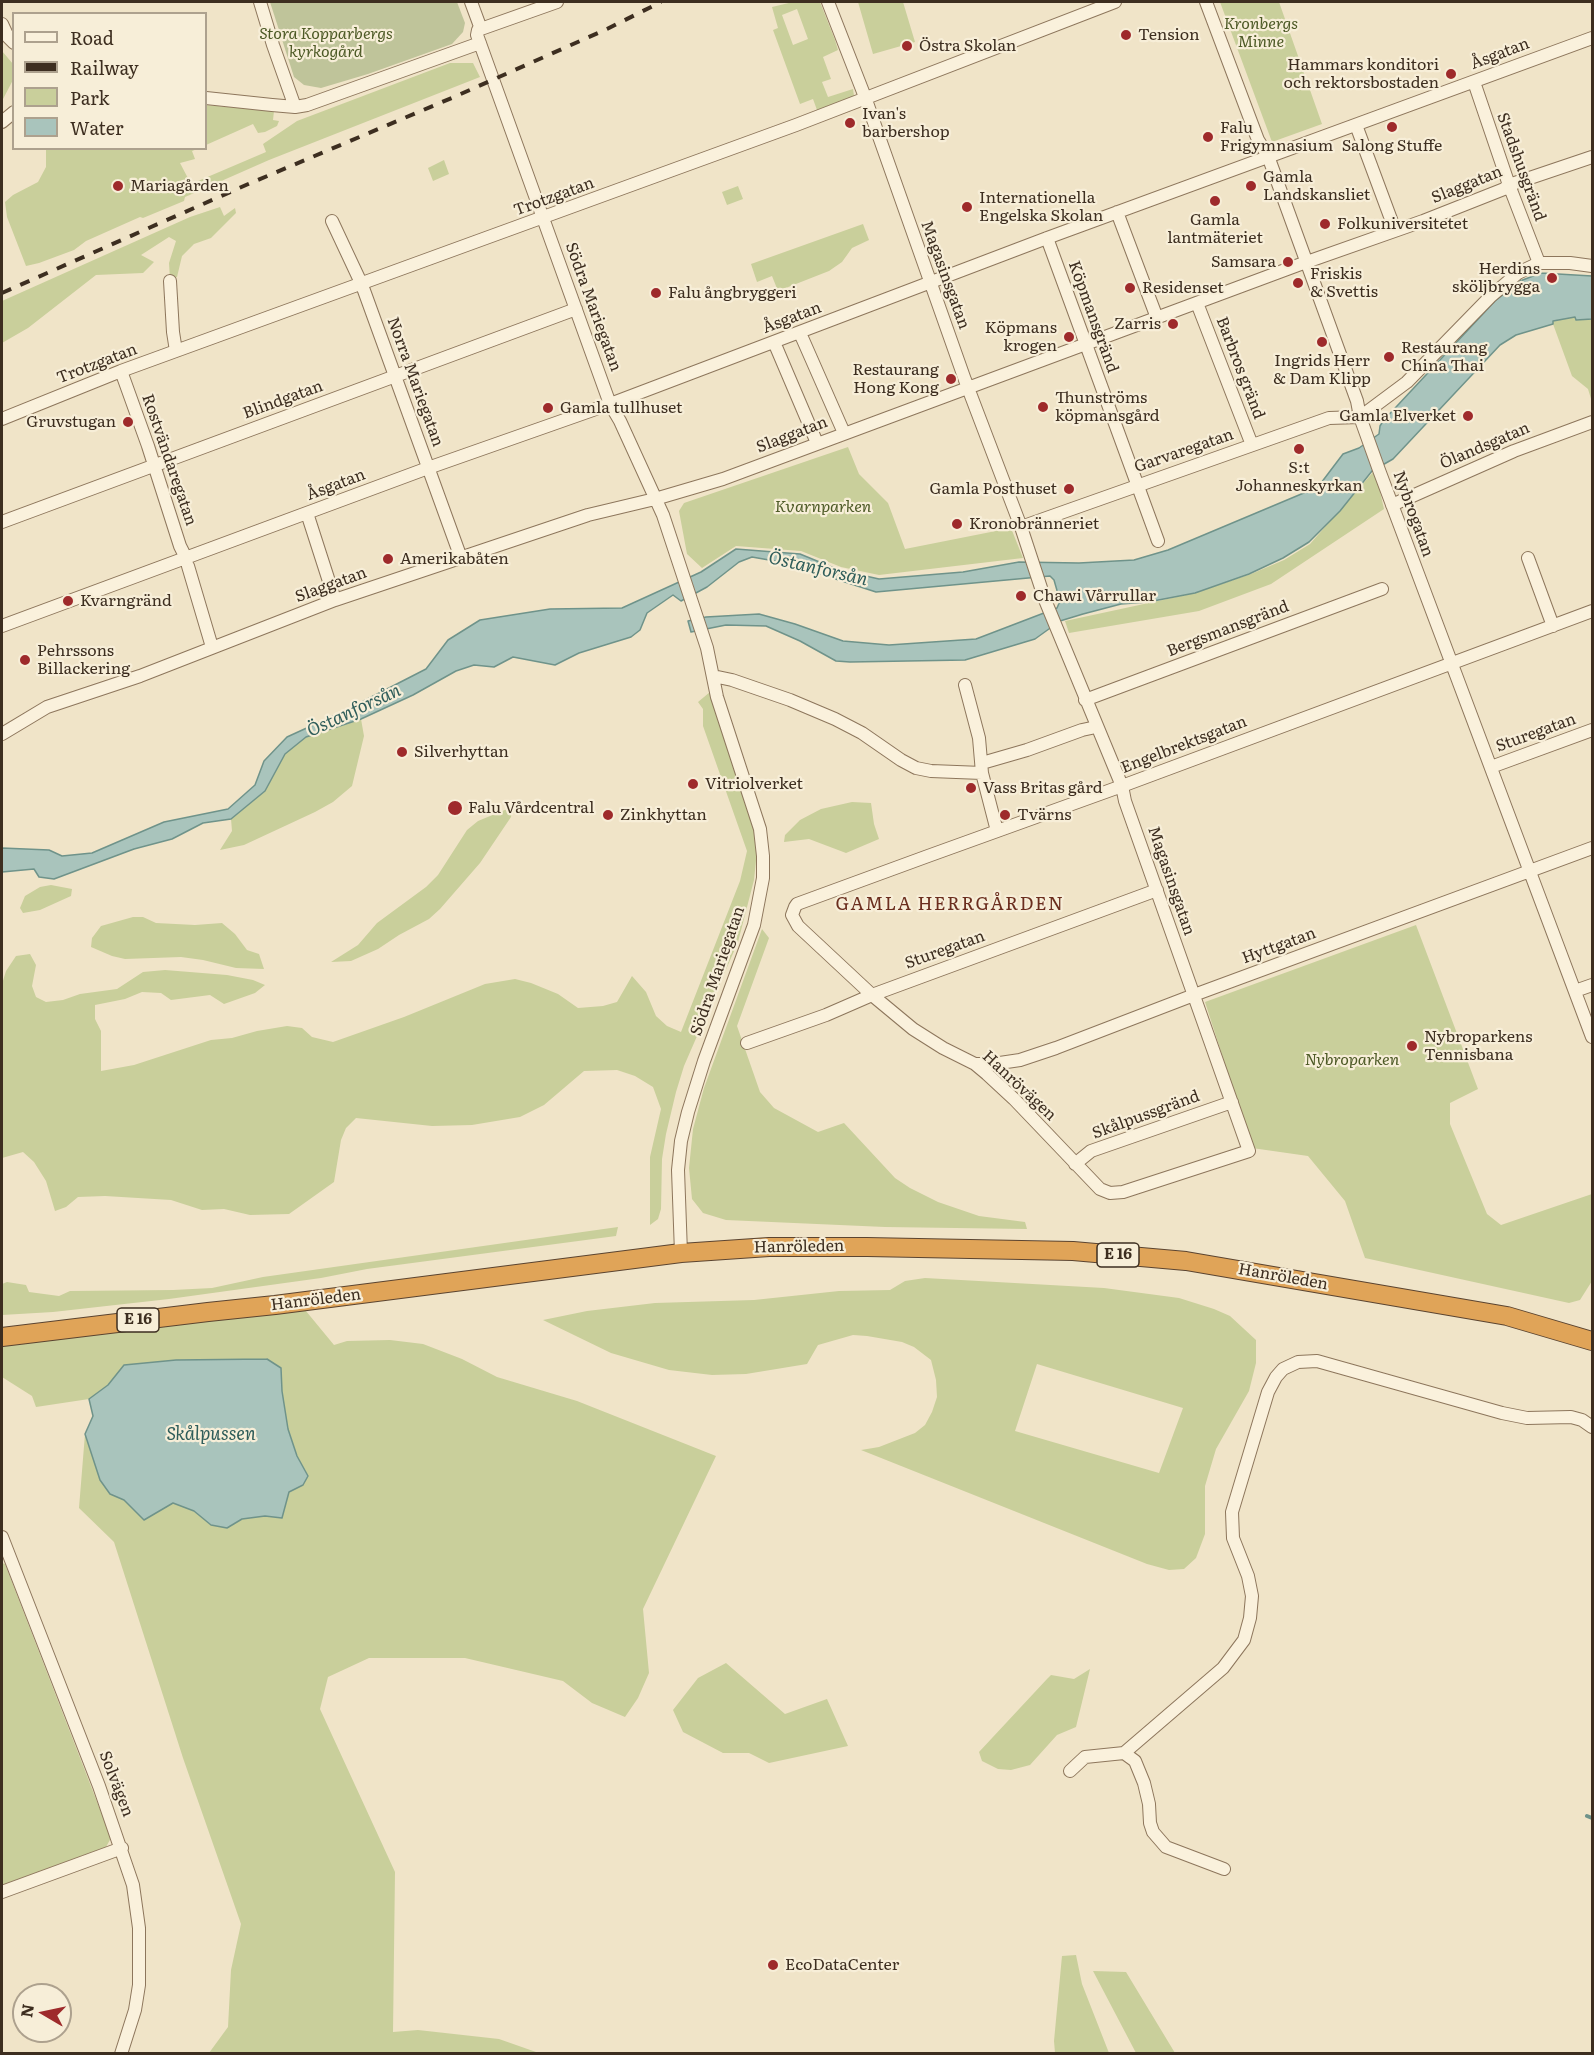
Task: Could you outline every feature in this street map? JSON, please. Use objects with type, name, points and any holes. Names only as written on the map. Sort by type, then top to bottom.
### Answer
[{"type":"highway","name":"Hanröleden","points":[[2,1337],[681,1253],[769,1247],[1006,1248],[1073,1251],[1186,1261],[1507,1316],[1593,1341]]},
{"type":"street","points":[[260,2],[295,107]]},
{"type":"street","points":[[471,2],[481,29]]},
{"type":"street","points":[[207,98],[295,107],[307,105],[480,43],[478,30],[557,2]]},
{"type":"street","name":"Magasinsgatan","points":[[828,2],[865,97],[968,388],[1021,527],[1048,608],[1122,786],[1125,801],[1249,1151]]},
{"type":"street","name":"Trotzgatan","points":[[2,419],[176,351],[544,218],[1115,2]]},
{"type":"street","name":"Nybrogatan","points":[[1206,2],[1258,140],[1268,156],[1357,401],[1366,435],[1593,1037]]},
{"type":"street","points":[[2,24],[12,41]]},
{"type":"street","name":"Åsgatan","points":[[2,626],[187,562],[307,513],[610,404],[1047,238],[1593,38]]},
{"type":"street","name":"Södra Mariegatan","points":[[480,43],[610,404],[663,515],[702,633],[720,705],[760,829],[763,878],[754,925],[704,1061],[681,1141],[678,1170],[681,1253]]},
{"type":"street","name":"Stadshusgränd","points":[[1474,82],[1509,185],[1539,263]]},
{"type":"street","points":[[1356,125],[1395,230]]},
{"type":"street","name":"Slaggatan","points":[[2,734],[48,707],[140,676],[335,600],[588,515],[655,499],[723,479],[1494,193],[1509,185],[1593,157]]},
{"type":"street","points":[[1117,212],[1157,318]]},
{"type":"street","points":[[1117,212],[1157,318]]},
{"type":"street","name":"Norra Mariegatan","points":[[332,221],[362,285],[460,558]]},
{"type":"street","name":"Köpmansgränd","points":[[1047,238],[1158,542]]},
{"type":"street","points":[[1360,417],[1407,382],[1510,279],[1539,263],[1593,266]]},
{"type":"street","points":[[170,281],[172,332],[176,351]]},
{"type":"street","name":"Barbros gränd","points":[[1197,303],[1252,445]]},
{"type":"street","name":"Blindgatan","points":[[2,522],[576,309]]},
{"type":"street","points":[[800,333],[841,434]]},
{"type":"street","points":[[774,342],[818,443]]},
{"type":"street","name":"Rostvändaregatan","points":[[121,372],[187,562],[212,647]]},
{"type":"street","name":"Garvaregatan","points":[[1021,527],[1329,418],[1360,417]]},
{"type":"street","name":"Ölandsgatan","points":[[1392,505],[1514,451],[1593,422]]},
{"type":"street","points":[[307,513],[335,600]]},
{"type":"street","points":[[1528,558],[1553,626]]},
{"type":"street","name":"Bergsmansgränd","points":[[1086,700],[1382,589]]},
{"type":"street","name":"Engelbrektsgatan","points":[[792,915],[797,904],[1593,611]]},
{"type":"street","points":[[713,676],[732,680],[824,714],[862,733],[916,768],[931,771],[982,768],[1082,730],[1096,727]]},
{"type":"street","points":[[965,685],[979,738],[982,768],[997,831]]},
{"type":"street","name":"Sturegatan","points":[[1491,767],[1593,730]]},
{"type":"street","name":"Hyttgatan","points":[[975,1064],[999,1064],[1020,1060],[1593,848]]},
{"type":"street","name":"Sturegatan","points":[[747,1043],[826,1015],[872,994],[1156,890]]},
{"type":"street","name":"Hanrövägen","points":[[792,915],[798,926],[872,994],[926,1038],[975,1064],[1014,1099],[1100,1189],[1116,1193],[1249,1151]]},
{"type":"street","points":[[1575,991],[1593,985]]},
{"type":"street","name":"Skålpussgränd","points":[[1075,1164],[1091,1152],[1232,1102]]},
{"type":"street","points":[[1071,1771],[1085,1758],[1124,1753],[1223,1668],[1244,1640],[1251,1618],[1252,1596],[1248,1576],[1233,1538],[1232,1512],[1268,1392],[1283,1369],[1298,1362],[1317,1361],[1502,1413],[1527,1418],[1571,1417],[1582,1420],[1593,1427]]},
{"type":"street","name":"Solvägen","points":[[3,1543],[122,1848],[138,1913],[140,1958],[137,2000],[121,2054]]},
{"type":"street","points":[[1124,1753],[1135,1761],[1144,1783],[1153,1832],[1166,1847],[1224,1869]]},
{"type":"street","points":[[2,1891],[122,1848]]},
{"type":"green space","name":"Stora Kopparbergs kyrkogård","points":[[270,2],[457,2],[465,23],[463,32],[452,44],[321,88],[304,85],[294,77]]},
{"type":"green space","points":[[793,2],[820,2],[838,50],[823,57],[831,79],[822,82],[828,97],[853,89],[854,96],[817,110],[813,99],[800,104],[773,30],[778,28],[772,7]],"holes":[[[797,9],[808,39],[793,45],[782,15]]]},
{"type":"green space","points":[[858,2],[903,2],[915,42],[873,54]]},
{"type":"green space","name":"Kronbergs Minne","points":[[1220,2],[1279,2],[1322,124],[1272,142]]},
{"type":"green space","points":[[2,51],[12,63],[12,82],[2,101]]},
{"type":"green space","points":[[450,63],[473,63],[480,77],[269,160],[185,197],[184,201],[143,218],[140,217],[86,241],[74,250],[26,266],[7,217],[5,202],[13,195],[38,182],[46,167],[46,150],[194,150],[192,151],[195,159],[180,163],[191,184],[266,152],[263,144],[297,121]]},
{"type":"green space","points":[[207,105],[274,111],[273,120],[279,121],[277,126],[258,133],[253,124],[207,145]]},
{"type":"green space","points":[[444,160],[449,174],[433,181],[428,168]]},
{"type":"green space","points":[[738,186],[743,199],[727,205],[722,192]]},
{"type":"green space","points":[[220,207],[224,216],[235,208],[236,213],[211,238],[194,244],[182,256],[177,277],[170,279],[169,263],[176,241],[169,237],[141,255],[154,262],[143,273],[96,275],[28,328],[2,343],[2,301],[190,217]]},
{"type":"green space","points":[[863,224],[869,240],[852,248],[842,262],[829,271],[778,291],[772,276],[757,282],[751,264]]},
{"type":"green space","points":[[1575,317],[1576,320],[1592,319],[1592,402],[1588,389],[1572,376],[1553,324],[1553,321]]},
{"type":"green space","name":"Kvarnparken","points":[[848,447],[859,474],[888,503],[905,549],[1011,528],[1023,558],[879,575],[841,567],[801,551],[736,546],[702,568],[687,554],[679,511],[684,503]]},
{"type":"green space","points":[[1375,470],[1384,509],[1271,584],[1199,611],[1069,633],[1065,621],[1195,593],[1284,560],[1310,544]]},
{"type":"green space","points":[[710,692],[753,825],[757,851],[754,880],[738,942],[684,1066],[676,1092],[662,1159],[661,1209],[658,1219],[650,1225],[650,1157],[661,1109],[653,1087],[635,1076],[617,1070],[584,1071],[544,1105],[520,1117],[472,1125],[432,1126],[356,1118],[346,1128],[341,1140],[334,1182],[289,1214],[250,1215],[224,1209],[202,1210],[171,1200],[105,1196],[78,1197],[66,1207],[55,1211],[46,1181],[34,1162],[23,1152],[2,1158],[2,984],[6,971],[16,956],[30,954],[36,965],[32,986],[36,997],[46,1002],[117,989],[143,972],[165,970],[227,975],[265,985],[255,993],[224,1004],[210,995],[171,1000],[161,993],[142,992],[125,999],[95,1005],[95,1019],[101,1031],[101,1071],[134,1065],[211,1040],[232,1038],[287,1026],[302,1028],[312,1037],[333,1042],[404,1017],[485,984],[515,979],[558,994],[578,1008],[603,1006],[617,1002],[632,976],[646,992],[656,1016],[667,1026],[681,1032],[740,881],[747,851],[703,726],[703,709],[698,702]]},
{"type":"green space","points":[[361,719],[364,736],[352,786],[333,802],[315,812],[244,845],[220,850],[232,831],[231,819],[265,791],[285,754],[306,737]]},
{"type":"green space","points":[[852,802],[871,803],[879,839],[846,853],[809,839],[784,842],[785,835],[800,820],[821,809]]},
{"type":"green space","points":[[512,807],[511,817],[480,863],[429,919],[378,949],[351,961],[331,962],[358,945],[377,923],[426,887],[438,875],[467,830],[478,821]]},
{"type":"green space","points":[[51,885],[72,889],[71,896],[40,910],[23,913],[20,908],[25,896],[40,887]]},
{"type":"green space","points":[[133,917],[143,917],[156,923],[195,925],[222,923],[235,934],[247,950],[259,954],[264,969],[236,968],[181,957],[125,959],[91,947],[92,938],[101,926]]},
{"type":"green space","name":"Nybroparken","points":[[1416,925],[1478,1089],[1450,1103],[1450,1124],[1487,1214],[1501,1225],[1592,1194],[1592,1281],[1580,1300],[1569,1303],[1365,1258],[1345,1201],[1308,1156],[1252,1148],[1205,1002]]},
{"type":"green space","points":[[762,929],[769,938],[737,1026],[760,1092],[774,1108],[818,1132],[844,1123],[895,1178],[910,1188],[938,1202],[979,1216],[1025,1222],[1027,1229],[885,1227],[726,1220],[703,1213],[692,1199],[689,1168],[693,1129],[704,1088]]},
{"type":"green space","points":[[618,1227],[616,1236],[367,1269],[321,1278],[169,1299],[53,1312],[2,1315],[2,1284],[7,1282],[26,1285],[29,1292],[59,1296],[70,1291],[212,1288],[263,1277]]},
{"type":"green space","points":[[925,1278],[1104,1288],[1179,1298],[1230,1316],[1256,1340],[1256,1363],[1249,1391],[1216,1449],[1205,1486],[1205,1534],[1196,1558],[1184,1569],[1169,1570],[1147,1564],[861,1450],[879,1447],[915,1433],[925,1425],[932,1412],[937,1397],[931,1360],[914,1347],[902,1342],[853,1335],[818,1345],[807,1364],[746,1374],[712,1375],[669,1370],[611,1353],[543,1320],[587,1311],[655,1303],[754,1300],[839,1291],[890,1290],[905,1281]],"holes":[[[1037,1364],[1183,1408],[1159,1473],[1015,1431]]]},
{"type":"green space","points":[[301,1305],[334,1345],[347,1341],[390,1340],[423,1344],[462,1359],[497,1377],[577,1401],[716,1456],[643,1609],[649,1673],[638,1698],[625,1717],[592,1703],[563,1681],[465,1658],[369,1658],[328,1677],[320,1709],[395,1872],[393,2032],[418,2030],[499,2039],[536,2052],[576,2053],[209,2053],[228,2027],[231,1970],[241,1924],[183,1758],[114,1542],[79,1508],[85,1434],[100,1480],[110,1494],[124,1500],[143,1519],[173,1503],[194,1511],[211,1525],[227,1528],[242,1519],[265,1516],[282,1518],[289,1492],[303,1485],[308,1476],[297,1456],[288,1429],[281,1369],[267,1359],[176,1360],[125,1365],[108,1385],[89,1399],[36,1407],[32,1396],[2,1377],[2,1341]]},
{"type":"green space","points":[[2,1563],[5,1564],[111,1838],[106,1847],[2,1885]]},
{"type":"green space","points":[[726,1663],[785,1714],[827,1699],[848,1746],[769,1763],[749,1753],[723,1753],[683,1732],[673,1710],[698,1678]]},
{"type":"green space","points":[[1090,1669],[1076,1727],[1057,1735],[1030,1765],[1011,1770],[998,1769],[982,1761],[979,1752],[1051,1675],[1074,1679]]},
{"type":"green space","points":[[1076,1955],[1082,1984],[1109,2053],[1055,2053],[1054,2041],[1062,1956]]},
{"type":"green space","points":[[1093,1971],[1126,1972],[1175,2053],[1136,2053]]},
{"type":"water","name":"Östanforsån","points":[[1541,273],[1592,276],[1592,319],[1576,320],[1575,317],[1553,321],[1553,324],[1516,335],[1500,345],[1393,459],[1372,471],[1340,511],[1309,542],[1283,558],[1249,574],[1195,593],[1148,602],[1121,604],[1083,614],[1060,621],[1035,639],[965,660],[850,662],[836,661],[766,626],[726,625],[691,632],[688,621],[706,617],[759,614],[843,641],[889,645],[976,639],[1057,608],[1060,601],[1054,580],[1050,576],[876,592],[786,563],[752,557],[739,562],[707,587],[681,601],[673,595],[647,613],[640,630],[631,637],[579,653],[555,665],[513,657],[494,667],[474,665],[456,671],[413,695],[361,719],[306,737],[285,754],[265,791],[231,819],[203,823],[172,839],[134,849],[54,879],[39,877],[34,869],[2,872],[2,848],[49,850],[62,856],[92,853],[164,822],[228,809],[255,785],[264,761],[287,737],[426,669],[448,640],[480,620],[550,609],[622,608],[701,572],[736,549],[800,554],[839,570],[879,579],[963,572],[1019,562],[1079,563],[1134,560],[1168,550],[1318,487],[1343,454],[1359,448],[1379,434],[1383,421],[1495,301],[1520,281]]},
{"type":"water","name":"Skålpussen","points":[[267,1359],[281,1368],[288,1429],[297,1456],[308,1476],[303,1485],[289,1492],[282,1518],[265,1516],[242,1519],[227,1528],[211,1525],[194,1511],[173,1503],[144,1520],[124,1500],[110,1494],[100,1480],[85,1434],[93,1416],[89,1399],[108,1385],[124,1365],[176,1360]]},
{"type":"waterway","points":[[1587,1816],[1592,1818]]},
{"type":"railway","points":[[2,293],[246,185],[454,97],[607,29],[661,2]]},
{"type":"place","name":"Tension","points":[[1126,35]]},
{"type":"place","name":"Östra Skolan","points":[[907,46]]},
{"type":"place","name":"Hammars konditori och rektorsbostaden","points":[[1451,74]]},
{"type":"place","name":"Ivan's barbershop","points":[[850,123]]},
{"type":"place","name":"Salong Stuffe","points":[[1392,127]]},
{"type":"place","name":"Falu Frigymnasium","points":[[1208,137]]},
{"type":"place","name":"Mariagården","points":[[118,186]]},
{"type":"place","name":"Gamla Landskansliet","points":[[1251,186]]},
{"type":"place","name":"Gamla lantmäteriet","points":[[1215,201]]},
{"type":"place","name":"Internationella Engelska Skolan","points":[[967,207]]},
{"type":"place","name":"Folkuniversitetet","points":[[1325,224]]},
{"type":"place","name":"Samsara","points":[[1288,262]]},
{"type":"place","name":"Herdins sköljbrygga","points":[[1552,278]]},
{"type":"place","name":"Friskis & Svettis","points":[[1298,283]]},
{"type":"place","name":"Residenset","points":[[1130,288]]},
{"type":"place","name":"Falu ångbryggeri","points":[[656,293]]},
{"type":"place","name":"Zarris","points":[[1173,324]]},
{"type":"place","name":"Köpmans krogen","points":[[1069,337]]},
{"type":"place","name":"Ingrids Herr & Dam Klipp","points":[[1322,342]]},
{"type":"place","name":"Restaurang China Thai","points":[[1389,357]]},
{"type":"place","name":"Restaurang Hong Kong","points":[[951,379]]},
{"type":"place","name":"Thunströms köpmansgård","points":[[1043,407]]},
{"type":"place","name":"Gamla tullhuset","points":[[548,408]]},
{"type":"place","name":"Gamla Elverket","points":[[1468,416]]},
{"type":"place","name":"Gruvstugan","points":[[128,422]]},
{"type":"place","name":"S:t Johanneskyrkan","points":[[1299,449]]},
{"type":"place","name":"Gamla Posthuset","points":[[1069,489]]},
{"type":"place","name":"Kronobränneriet","points":[[957,524]]},
{"type":"place","name":"Amerikabåten","points":[[388,559]]},
{"type":"place","name":"Chawi Vårrullar","points":[[1021,596]]},
{"type":"place","name":"Kvarngränd","points":[[68,601]]},
{"type":"place","name":"Pehrssons Billackering","points":[[25,660]]},
{"type":"place","name":"Silverhyttan","points":[[402,752]]},
{"type":"place","name":"Vitriolverket","points":[[693,784]]},
{"type":"place","name":"Vass Britas gård","points":[[971,788]]},
{"type":"place","name":"Falu Vårdcentral","points":[[455,808]]},
{"type":"place","name":"Zinkhyttan","points":[[608,815]]},
{"type":"place","name":"Tvärns","points":[[1005,815]]},
{"type":"place","name":"Nybroparkens Tennisbana","points":[[1412,1046]]},
{"type":"place","name":"EcoDataCenter","points":[[773,1965]]},
{"type":"district","name":"GAMLA HERRGÅRDEN","points":[[950,905]]}]
